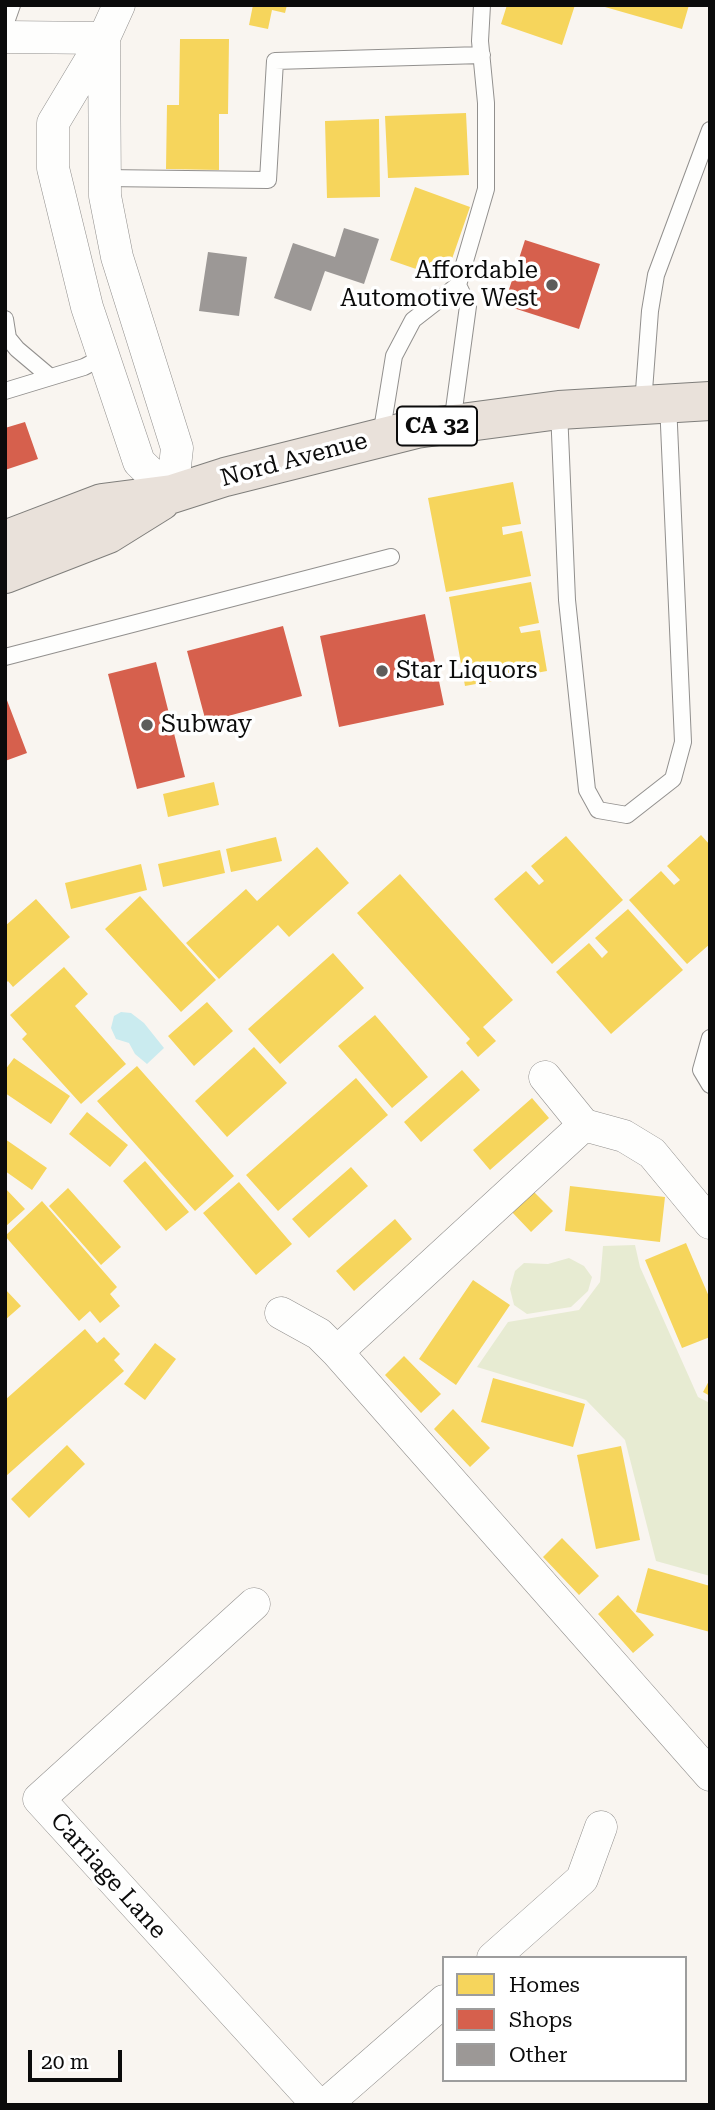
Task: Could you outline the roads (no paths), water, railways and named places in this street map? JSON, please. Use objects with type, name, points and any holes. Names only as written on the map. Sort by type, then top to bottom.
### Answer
[{"type":"main road","name":"Nord Avenue","points":[[5,540],[102,503],[172,494],[380,438],[452,424],[559,410],[710,401]]},
{"type":"main road","name":"Nord Avenue","points":[[5,574],[108,534],[172,494]]},
{"type":"street","points":[[119,5],[104,38],[53,123],[53,168],[87,307],[139,461],[172,494]]},
{"type":"street","points":[[5,37],[104,38]]},
{"type":"street","points":[[104,38],[104,178],[117,257],[177,448],[172,494]]},
{"type":"street","points":[[545,1077],[584,1125],[624,1136],[652,1153],[710,1223]]},
{"type":"street","points":[[337,1352],[584,1125]]},
{"type":"street","points":[[281,1313],[319,1334],[337,1352],[710,1775]]},
{"type":"street","name":"Carriage Lane","points":[[254,1604],[38,1799],[317,2105]]},
{"type":"street","points":[[495,1956],[582,1879],[601,1827]]},
{"type":"street","points":[[325,2105],[442,2003]]},
{"type":"lane","points":[[5,25],[12,5]]},
{"type":"lane","points":[[380,438],[394,356],[413,320],[458,285],[486,189],[482,5]]},
{"type":"lane","points":[[104,178],[268,180],[275,61],[482,55]]},
{"type":"lane","points":[[559,410],[567,600],[587,790],[598,810],[627,815],[673,779],[683,742],[650,311],[656,275],[710,130]]},
{"type":"lane","points":[[452,424],[468,306],[458,285]]},
{"type":"lane","points":[[5,319],[8,338],[49,376]]},
{"type":"lane","points":[[5,391],[84,367],[103,357]]},
{"type":"lane","points":[[5,657],[391,557]]},
{"type":"lane","points":[[710,1038],[701,1070],[710,1085]]},
{"type":"water","points":[[121,1012],[131,1013],[144,1023],[164,1048],[147,1064],[135,1054],[129,1043],[116,1039],[111,1028],[114,1016]]},
{"type":"place","name":"Affordable Automotive West","points":[[552,285]]},
{"type":"place","name":"Star Liquors","points":[[382,671]]},
{"type":"place","name":"Subway","points":[[147,725]]}]
